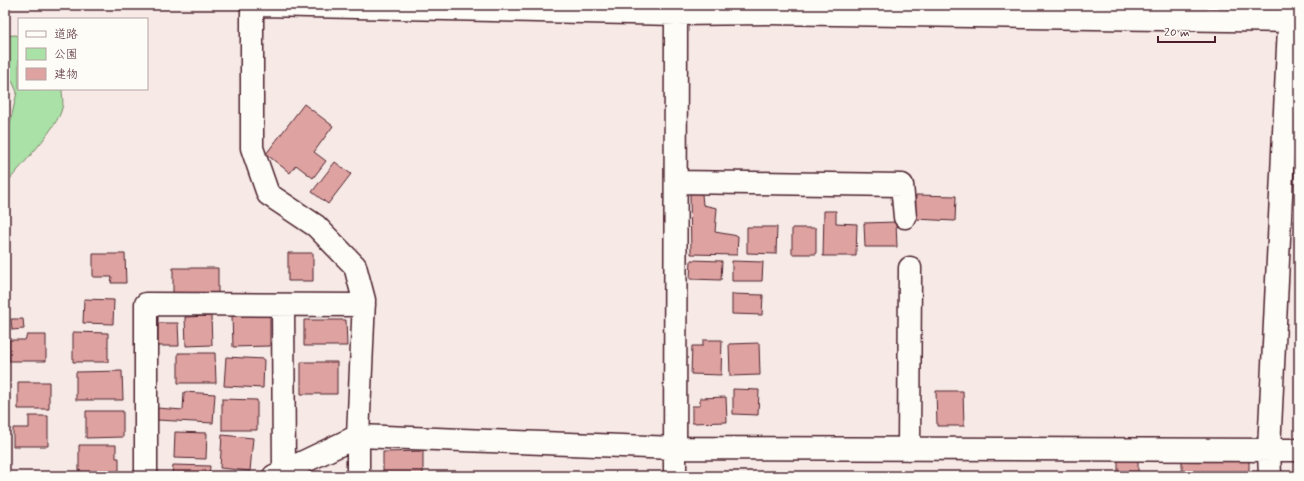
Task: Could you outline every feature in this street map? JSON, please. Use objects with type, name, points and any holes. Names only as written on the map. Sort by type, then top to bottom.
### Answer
[{"type":"street","points":[[252,5],[252,148],[268,194],[316,226],[355,266],[364,300],[358,436],[358,476]]},
{"type":"street","points":[[263,5],[676,14],[767,9],[1293,16],[1269,450],[1270,476]]},
{"type":"street","points":[[675,476],[676,14]]},
{"type":"street","points":[[676,182],[902,185],[905,217]]},
{"type":"street","points":[[909,449],[910,268]]},
{"type":"street","points":[[146,476],[146,304],[364,305]]},
{"type":"street","points":[[283,305],[279,474],[358,436],[675,448],[1299,450]]},
{"type":"green space","points":[[5,36],[18,36],[18,90],[62,90],[63,103],[59,116],[54,125],[5,185],[7,137],[17,92],[5,65]]},
{"type":"building","points":[[304,104],[333,126],[314,152],[326,161],[313,178],[296,165],[290,173],[266,154]]},
{"type":"building","points":[[335,162],[351,174],[328,204],[312,192]]},
{"type":"building","points":[[690,193],[702,194],[703,205],[717,208],[715,232],[738,236],[737,255],[691,254]]},
{"type":"building","points":[[916,195],[956,196],[955,221],[915,219]]},
{"type":"building","points":[[824,211],[836,211],[836,223],[857,224],[856,256],[823,256]]},
{"type":"building","points":[[896,222],[897,247],[865,247],[864,223]]},
{"type":"building","points":[[747,227],[777,227],[776,254],[747,253]]},
{"type":"building","points":[[792,228],[816,228],[816,254],[792,254]]},
{"type":"building","points":[[288,253],[313,253],[313,281],[288,281]]},
{"type":"building","points":[[93,254],[125,254],[126,283],[111,283],[112,277],[93,277]]},
{"type":"building","points":[[691,260],[722,261],[721,280],[690,279]]},
{"type":"building","points":[[732,261],[763,262],[762,281],[732,281]]},
{"type":"building","points":[[173,268],[218,268],[218,295],[173,296]]},
{"type":"building","points":[[732,294],[763,295],[762,315],[732,314]]},
{"type":"building","points":[[84,299],[114,300],[113,324],[83,323]]},
{"type":"building","points":[[270,315],[270,346],[233,347],[232,316]]},
{"type":"building","points":[[211,316],[212,345],[186,346],[185,317]]},
{"type":"building","points":[[11,319],[23,319],[24,329],[12,330]]},
{"type":"building","points":[[304,320],[346,320],[347,346],[304,346]]},
{"type":"building","points":[[158,323],[178,323],[179,346],[158,346]]},
{"type":"building","points":[[73,332],[108,333],[108,362],[73,362]]},
{"type":"building","points":[[27,335],[46,335],[46,361],[9,361],[9,340],[25,340]]},
{"type":"building","points":[[703,340],[722,340],[721,375],[691,374],[692,346],[703,346]]},
{"type":"building","points":[[759,343],[760,375],[730,376],[729,344]]},
{"type":"building","points":[[178,353],[215,353],[216,383],[178,383]]},
{"type":"building","points":[[226,357],[264,359],[263,388],[224,386]]},
{"type":"building","points":[[301,362],[337,362],[337,394],[301,394]]},
{"type":"building","points":[[122,371],[123,400],[76,400],[76,372]]},
{"type":"building","points":[[18,382],[49,382],[49,409],[18,409]]},
{"type":"building","points":[[733,389],[759,390],[758,415],[733,414]]},
{"type":"building","points":[[936,391],[963,391],[964,426],[937,426]]},
{"type":"building","points":[[184,392],[215,394],[213,423],[157,420],[157,408],[183,410]]},
{"type":"building","points":[[726,397],[727,422],[692,423],[692,406],[700,406],[700,398]]},
{"type":"building","points":[[222,399],[257,400],[257,430],[222,430]]},
{"type":"building","points":[[86,411],[123,411],[123,437],[86,438]]},
{"type":"building","points":[[29,416],[48,416],[48,446],[13,446],[13,428],[29,428]]},
{"type":"building","points":[[175,432],[207,433],[206,459],[174,458]]},
{"type":"building","points":[[222,435],[253,438],[250,471],[220,468]]},
{"type":"building","points":[[79,445],[116,445],[116,458],[119,458],[119,476],[79,476]]},
{"type":"building","points":[[423,451],[423,476],[383,476],[383,452]]},
{"type":"building","points":[[1118,457],[1138,457],[1138,474],[1118,474]]},
{"type":"building","points":[[1182,458],[1249,458],[1249,476],[1182,476]]},
{"type":"building","points":[[173,465],[210,466],[209,476],[172,476]]}]
